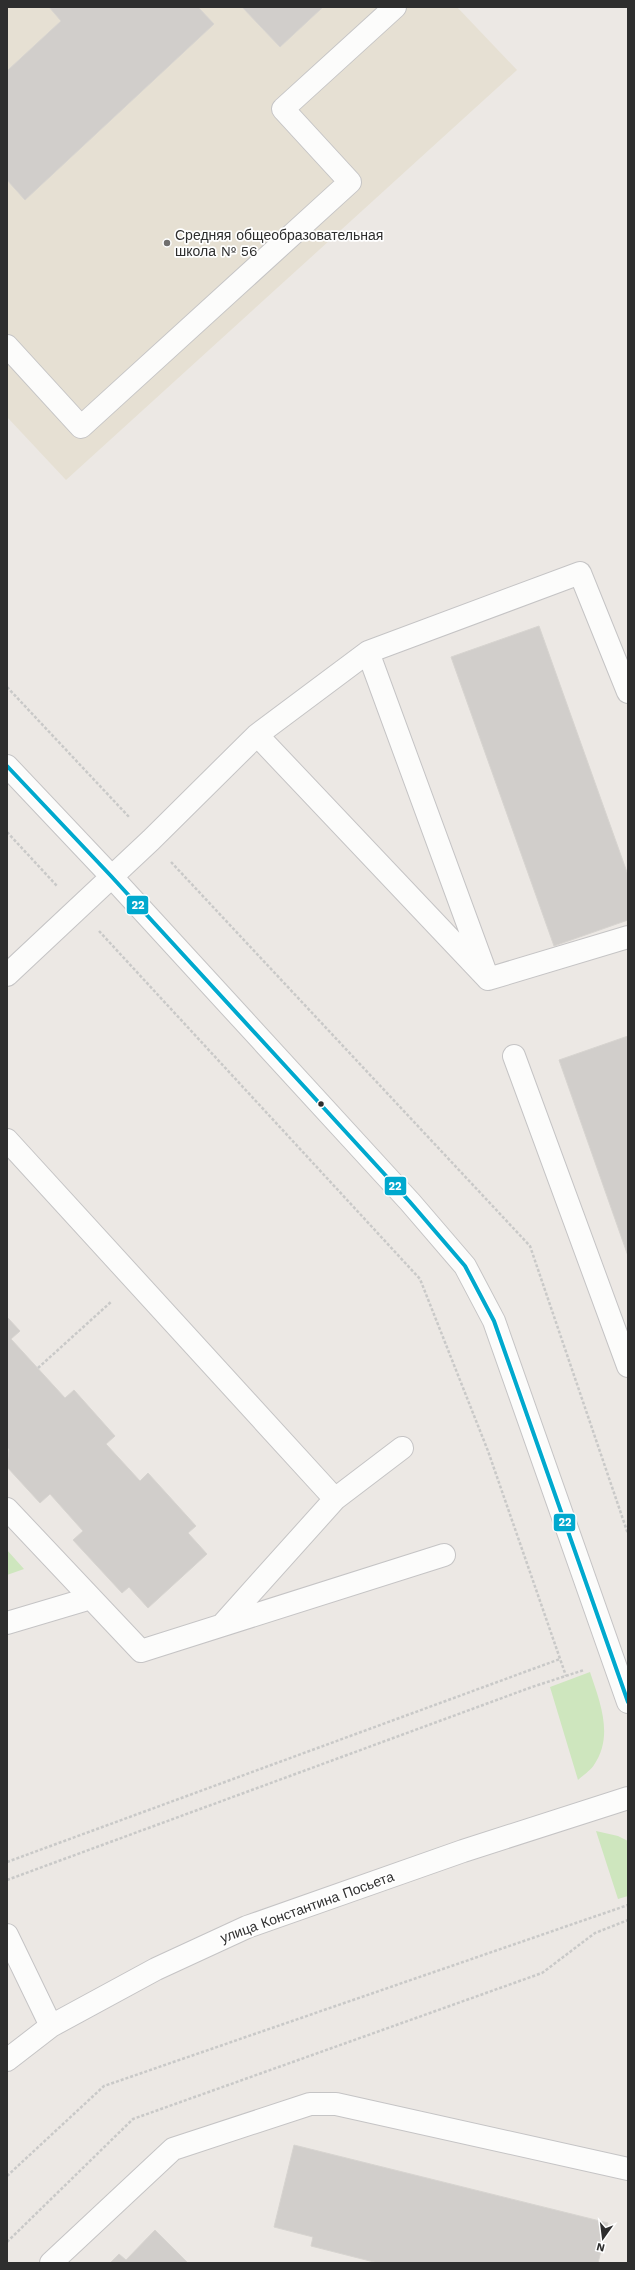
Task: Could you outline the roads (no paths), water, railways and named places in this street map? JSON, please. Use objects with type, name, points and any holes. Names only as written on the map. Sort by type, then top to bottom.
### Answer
[{"type":"street","points":[[7,346],[81,427],[350,182],[284,109],[395,7]]},
{"type":"street","points":[[7,975],[151,840],[258,735],[368,652],[580,573],[628,692]]},
{"type":"street","points":[[368,652],[488,978]]},
{"type":"street","points":[[258,735],[488,978]]},
{"type":"street","points":[[7,766],[111,876],[410,1202],[465,1266],[494,1321],[612,1661],[628,1702]]},
{"type":"street","points":[[488,978],[628,937]]},
{"type":"street","points":[[514,1056],[628,1366]]},
{"type":"street","points":[[7,1140],[335,1499]]},
{"type":"street","points":[[221,1626],[335,1499],[402,1448]]},
{"type":"street","points":[[7,1508],[141,1651],[444,1555]]},
{"type":"street","points":[[7,1623],[91,1598]]},
{"type":"street","name":"улица Константина Посьета","points":[[7,2060],[51,2026],[156,1969],[247,1927],[463,1851],[628,1798]]},
{"type":"street","points":[[7,1935],[51,2026]]},
{"type":"street","points":[[51,2263],[173,2149],[310,2104],[336,2104],[628,2169]]},
{"type":"place","name":"Средняя общеобразовательная школа № 56","points":[[167,243]]}]
